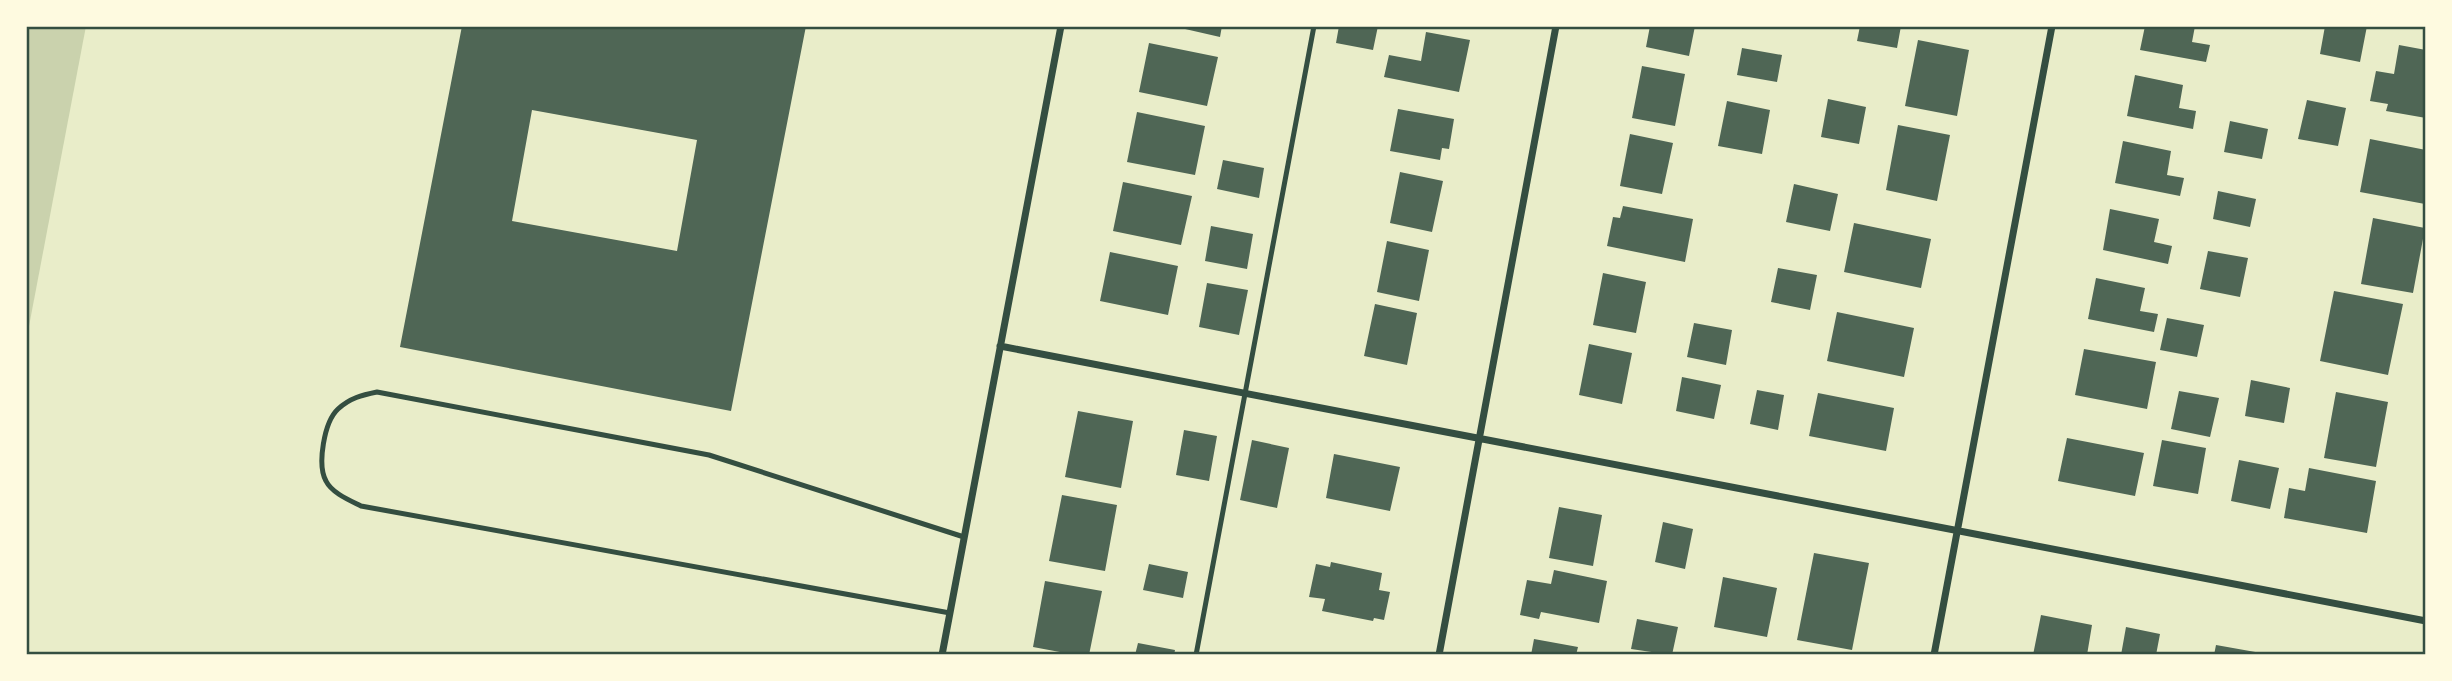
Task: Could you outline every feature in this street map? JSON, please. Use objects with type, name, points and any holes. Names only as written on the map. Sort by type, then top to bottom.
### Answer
[{"type":"street","points":[[942,655],[1061,26]]},
{"type":"street","points":[[1439,655],[1556,26]]},
{"type":"street","points":[[1934,655],[2052,26]]},
{"type":"street","points":[[1000,346],[2426,621]]},
{"type":"lane","points":[[1196,655],[1314,26]]},
{"type":"lane","points":[[950,613],[361,506],[343,497],[326,482],[321,459],[326,434],[336,411],[357,396],[377,392],[709,455],[964,537]]},
{"type":"green space","points":[[26,26],[86,26],[26,342]]},
{"type":"building","points":[[462,26],[806,26],[731,411],[400,347]],"holes":[[[532,110],[697,140],[677,251],[512,221]]]},
{"type":"building","points":[[1172,26],[1222,26],[1220,37]]},
{"type":"building","points":[[1339,26],[1378,26],[1373,50],[1336,43]]},
{"type":"building","points":[[1650,26],[1695,26],[1689,56],[1646,47]]},
{"type":"building","points":[[1860,26],[1901,26],[1897,48],[1857,41]]},
{"type":"building","points":[[2145,26],[2195,26],[2192,42],[2210,45],[2206,62],[2140,50]]},
{"type":"building","points":[[2325,26],[2367,26],[2360,62],[2320,54]]},
{"type":"building","points":[[1426,32],[1470,40],[1459,92],[1384,77],[1389,55],[1421,61]]},
{"type":"building","points":[[1918,40],[1969,50],[1957,116],[1905,106]]},
{"type":"building","points":[[1149,43],[1218,57],[1207,106],[1139,92]]},
{"type":"building","points":[[2399,45],[2426,50],[2426,118],[2386,111],[2388,104],[2370,101],[2376,71],[2394,74]]},
{"type":"building","points":[[1742,48],[1782,55],[1777,82],[1737,75]]},
{"type":"building","points":[[1642,66],[1685,74],[1675,126],[1632,118]]},
{"type":"building","points":[[2135,75],[2183,85],[2179,108],[2196,111],[2193,129],[2127,116]]},
{"type":"building","points":[[1828,99],[1866,107],[1859,144],[1821,137]]},
{"type":"building","points":[[2307,100],[2346,108],[2338,146],[2298,139]]},
{"type":"building","points":[[1727,101],[1770,110],[1762,154],[1718,146]]},
{"type":"building","points":[[1398,109],[1454,119],[1449,149],[1442,148],[1440,160],[1390,151]]},
{"type":"building","points":[[1137,112],[1205,126],[1195,175],[1127,162]]},
{"type":"building","points":[[2230,121],[2268,129],[2262,159],[2224,152]]},
{"type":"building","points":[[1898,125],[1950,135],[1937,201],[1886,190]]},
{"type":"building","points":[[1630,134],[1673,143],[1662,194],[1620,186]]},
{"type":"building","points":[[2370,139],[2426,150],[2425,204],[2360,192]]},
{"type":"building","points":[[2123,141],[2171,151],[2167,175],[2184,178],[2180,196],[2115,183]]},
{"type":"building","points":[[1223,160],[1264,168],[1259,198],[1217,189]]},
{"type":"building","points":[[1400,172],[1443,181],[1432,232],[1390,223]]},
{"type":"building","points":[[1123,182],[1192,196],[1181,245],[1113,231]]},
{"type":"building","points":[[1794,184],[1838,194],[1830,231],[1786,222]]},
{"type":"building","points":[[2218,191],[2256,199],[2250,227],[2213,219]]},
{"type":"building","points":[[1623,206],[1693,219],[1685,262],[1607,246],[1613,217],[1620,218]]},
{"type":"building","points":[[2110,209],[2159,219],[2154,242],[2172,246],[2168,264],[2103,250]]},
{"type":"building","points":[[2373,218],[2425,228],[2413,293],[2361,284]]},
{"type":"building","points":[[1854,223],[1931,239],[1921,288],[1844,272]]},
{"type":"building","points":[[1211,226],[1253,234],[1247,269],[1205,261]]},
{"type":"building","points":[[1387,241],[1429,250],[1419,301],[1377,292]]},
{"type":"building","points":[[2208,251],[2248,258],[2240,297],[2200,289]]},
{"type":"building","points":[[1110,252],[1178,266],[1168,315],[1100,301]]},
{"type":"building","points":[[1778,268],[1817,275],[1810,310],[1771,302]]},
{"type":"building","points":[[1603,273],[1646,282],[1636,333],[1593,325]]},
{"type":"building","points":[[2096,278],[2145,288],[2140,311],[2158,314],[2154,332],[2088,319]]},
{"type":"building","points":[[1207,283],[1248,290],[1239,335],[1199,327]]},
{"type":"building","points":[[2334,291],[2403,304],[2388,375],[2320,361]]},
{"type":"building","points":[[1375,304],[1417,313],[1407,365],[1364,356]]},
{"type":"building","points":[[1837,312],[1914,328],[1904,377],[1827,361]]},
{"type":"building","points":[[2167,318],[2204,325],[2197,357],[2160,350]]},
{"type":"building","points":[[1694,323],[1732,330],[1726,365],[1687,357]]},
{"type":"building","points":[[1589,344],[1632,353],[1622,404],[1579,395]]},
{"type":"building","points":[[2084,349],[2156,362],[2147,409],[2075,395]]},
{"type":"building","points":[[1682,377],[1721,385],[1714,419],[1676,411]]},
{"type":"building","points":[[2251,380],[2290,388],[2284,423],[2245,416]]},
{"type":"building","points":[[1757,390],[1784,395],[1778,430],[1750,424]]},
{"type":"building","points":[[2179,391],[2219,398],[2210,437],[2171,429]]},
{"type":"building","points":[[2336,392],[2388,402],[2376,467],[2324,458]]},
{"type":"building","points":[[1818,393],[1894,408],[1886,451],[1809,436]]},
{"type":"building","points":[[1078,411],[1133,421],[1121,488],[1065,477]]},
{"type":"building","points":[[1184,430],[1217,436],[1209,481],[1176,475]]},
{"type":"building","points":[[2067,438],[2144,453],[2135,496],[2058,481]]},
{"type":"building","points":[[1252,440],[1289,448],[1277,508],[1240,500]]},
{"type":"building","points":[[2162,440],[2206,448],[2198,494],[2153,486]]},
{"type":"building","points":[[1334,454],[1400,467],[1390,511],[1326,498]]},
{"type":"building","points":[[2239,460],[2279,468],[2270,509],[2231,501]]},
{"type":"building","points":[[2309,468],[2376,481],[2367,533],[2284,518],[2289,488],[2305,491]]},
{"type":"building","points":[[1062,495],[1117,505],[1105,571],[1049,561]]},
{"type":"building","points":[[1559,507],[1602,515],[1593,566],[1549,558]]},
{"type":"building","points":[[1663,522],[1693,529],[1685,569],[1655,562]]},
{"type":"building","points":[[1814,553],[1869,563],[1852,650],[1797,640]]},
{"type":"building","points":[[1331,562],[1382,573],[1379,590],[1390,592],[1384,620],[1374,618],[1373,621],[1322,611],[1325,599],[1309,597],[1316,564],[1330,567]]},
{"type":"building","points":[[1149,564],[1188,572],[1183,598],[1143,590]]},
{"type":"building","points":[[1554,570],[1607,581],[1599,623],[1541,612],[1539,619],[1520,615],[1527,580],[1551,584]]},
{"type":"building","points":[[1723,577],[1777,588],[1767,637],[1714,627]]},
{"type":"building","points":[[1045,581],[1102,591],[1089,655],[1033,647]]},
{"type":"building","points":[[2041,615],[2092,625],[2087,655],[2033,655]]},
{"type":"building","points":[[1637,619],[1678,627],[1672,655],[1631,649]]},
{"type":"building","points":[[2126,627],[2160,634],[2156,655],[2121,655]]},
{"type":"building","points":[[1534,639],[1578,647],[1576,655],[1531,655]]},
{"type":"building","points":[[1138,643],[1175,650],[1174,655],[1135,655]]},
{"type":"building","points":[[2216,645],[2261,653],[2261,655],[2214,655]]}]
